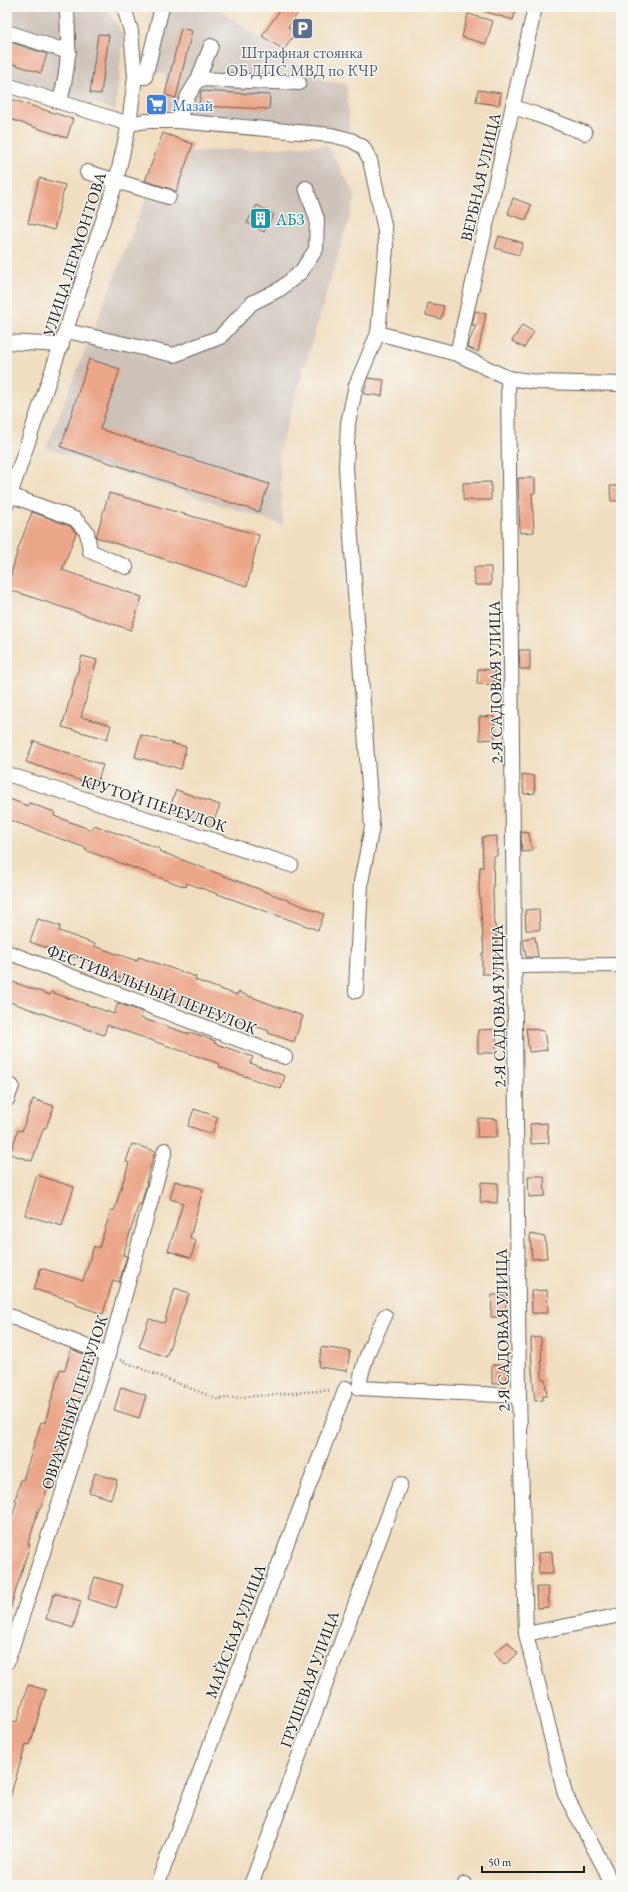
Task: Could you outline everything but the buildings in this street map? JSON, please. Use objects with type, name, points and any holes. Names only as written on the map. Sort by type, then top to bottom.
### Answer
[{"type":"street","points":[[60,102],[67,76],[69,52],[67,12],[65,7]]},
{"type":"street","name":"УЛИЦА ЛЕРМОНТОВА","points":[[9,500],[116,182],[129,124],[135,77],[131,31],[124,7]]},
{"type":"street","points":[[135,77],[146,77],[162,7]]},
{"type":"street","name":"ВЕРБНАЯ УЛИЦА","points":[[457,354],[535,7]]},
{"type":"street","points":[[7,32],[69,52]]},
{"type":"street","points":[[178,121],[188,96],[198,79],[212,46]]},
{"type":"street","points":[[198,79],[299,83]]},
{"type":"street","points":[[7,85],[129,124],[146,121],[178,121],[331,135],[351,140],[363,148],[370,160],[386,248],[378,333],[356,385],[348,423],[346,468],[372,827],[361,882],[356,991]]},
{"type":"street","points":[[513,108],[535,114],[585,133]]},
{"type":"street","points":[[87,172],[169,198]]},
{"type":"street","points":[[66,331],[174,355],[220,337],[252,304],[280,289],[301,272],[316,249],[317,219],[306,188]]},
{"type":"street","points":[[378,333],[457,354],[508,378],[536,382],[621,384]]},
{"type":"street","points":[[7,342],[62,345]]},
{"type":"street","name":"2-Я САДОВАЯ УЛИЦА","points":[[508,378],[520,1396],[526,1634],[564,1794],[605,1869],[611,1885]]},
{"type":"street","points":[[9,500],[75,519],[87,532],[90,551],[126,567]]},
{"type":"street","name":"КРУТОЙ ПЕРЕУЛОК","points":[[7,774],[291,865]]},
{"type":"street","name":"ФЕСТИВАЛЬНЫЙ ПЕРЕУЛОК","points":[[7,952],[285,1057]]},
{"type":"street","points":[[514,966],[621,965]]},
{"type":"street","points":[[7,1100],[12,1086]]},
{"type":"street","name":"ОВРАЖНЫЙ ПЕРЕУЛОК","points":[[7,1662],[108,1356],[165,1150]]},
{"type":"street","points":[[7,1315],[108,1356]]},
{"type":"street","points":[[385,1316],[368,1350],[361,1371],[359,1388],[520,1396]]},
{"type":"street","name":"МАЙСКАЯ УЛИЦА","points":[[157,1885],[346,1388]]},
{"type":"street","name":"ГРУШЕВАЯ УЛИЦА","points":[[251,1885],[400,1484]]},
{"type":"street","points":[[526,1634],[621,1616]]},
{"type":"path","points":[[108,1356],[217,1399],[346,1388]]},
{"type":"shaded area","points":[[7,7],[106,7],[124,36],[115,110],[7,76]]},
{"type":"shaded area","points":[[167,7],[215,7],[276,50],[327,82],[346,82],[350,131],[240,116],[220,118],[167,111],[165,73],[155,73]]},
{"type":"shaded area","points":[[327,145],[356,196],[279,451],[283,525],[46,448],[164,153]]},
{"type":"place","name":"Штрафная стоянка ОБ ДПС МВД по КЧР","points":[[302,28]]},
{"type":"place","name":"Мазай","points":[[157,105]]},
{"type":"place","name":"АБЗ","points":[[261,219]]}]
